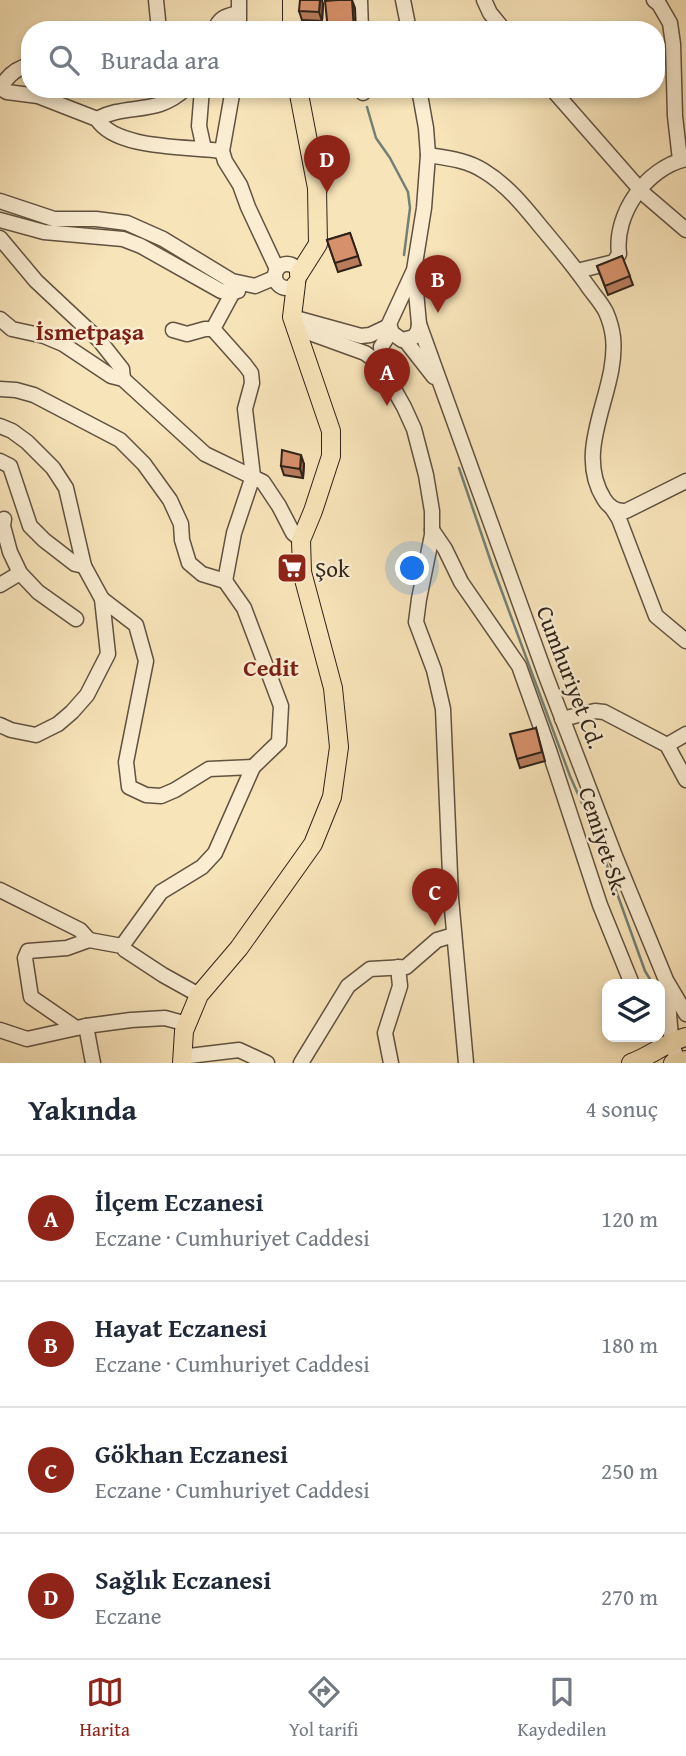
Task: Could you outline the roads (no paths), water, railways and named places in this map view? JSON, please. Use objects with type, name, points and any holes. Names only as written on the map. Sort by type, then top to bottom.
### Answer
[{"type":"main road","points":[[292,0],[292,21]]},
{"type":"main road","points":[[187,1061],[185,1028],[199,995],[239,948],[313,844],[332,797],[339,747],[333,688],[302,572],[301,540],[331,456],[331,430],[294,322],[298,279],[318,244],[317,188],[300,98]]},
{"type":"main road","points":[[631,1063],[652,1054],[673,1036]]},
{"type":"street","points":[[156,0],[158,21]]},
{"type":"street","points":[[360,0],[361,21]]},
{"type":"street","points":[[403,0],[407,21]]},
{"type":"street","points":[[484,0],[497,21]]},
{"type":"street","points":[[578,271],[614,262],[619,254],[622,218],[640,189],[658,170],[683,159],[675,116],[670,23],[654,0]]},
{"type":"street","points":[[220,21],[239,7]]},
{"type":"street","points":[[21,70],[7,77],[0,88],[21,94]]},
{"type":"street","points":[[43,98],[97,119],[102,127],[122,137],[154,146],[222,152]]},
{"type":"street","points":[[97,119],[106,114],[155,107],[173,98]]},
{"type":"street","points":[[201,98],[199,126],[204,149]]},
{"type":"street","points":[[0,220],[44,232],[123,239],[141,246],[221,292],[255,286],[276,273],[280,265],[290,264],[297,270],[298,279],[293,287],[279,286],[276,273],[240,185],[225,162],[222,152],[231,98]]},
{"type":"street","points":[[421,98],[428,155],[424,208],[414,270],[395,331],[381,347],[386,375],[404,407],[416,438],[430,494],[432,530],[416,622],[443,709],[450,875],[466,1063]]},
{"type":"street","points":[[560,98],[640,189],[686,230]]},
{"type":"street","points":[[428,155],[465,162],[485,171],[502,184],[578,271],[606,312],[613,340],[611,364],[595,434],[592,462],[600,492],[619,519],[656,616],[686,641]]},
{"type":"street","points":[[0,201],[54,219],[96,219],[127,223],[163,239],[232,281],[255,286]]},
{"type":"street","points":[[0,238],[36,281],[99,340],[122,369],[123,379]]},
{"type":"street","name":"Cumhuriyet Cd.","points":[[414,270],[419,321],[442,386],[562,719],[666,980]]},
{"type":"street","points":[[213,329],[233,292]]},
{"type":"street","points":[[294,322],[361,336],[395,331],[410,339],[415,335],[419,321],[414,313],[407,310],[397,311],[395,331],[442,386]]},
{"type":"street","points":[[0,319],[12,329],[44,336],[63,344],[111,376],[123,379],[205,454],[263,482],[293,533],[301,540]]},
{"type":"street","points":[[294,322],[365,353],[383,366]]},
{"type":"street","points":[[173,330],[187,334],[213,329],[251,373],[252,383],[245,409],[253,476],[234,533],[225,581]]},
{"type":"street","points":[[0,389],[34,395],[120,440],[144,464],[170,500],[181,524],[181,540],[189,563],[202,574],[225,581],[244,608],[281,706],[279,742],[253,767],[215,853],[202,867],[161,892],[122,946]]},
{"type":"street","points":[[0,426],[27,442],[53,468],[66,488],[84,566],[102,599],[108,654],[87,695],[58,723],[36,735],[0,725]]},
{"type":"street","points":[[0,461],[10,466],[30,526],[75,565],[84,566]]},
{"type":"street","points":[[612,508],[620,512],[626,511],[686,481]]},
{"type":"street","points":[[30,526],[2,517],[10,552],[20,573],[38,592],[76,619]]},
{"type":"street","name":"Cemiyet Sk.","points":[[432,530],[461,582],[519,666],[600,905],[630,979]]},
{"type":"street","points":[[0,585],[20,573]]},
{"type":"street","points":[[102,599],[136,625],[146,662],[126,762],[129,787],[146,795],[162,796],[209,769],[253,767]]},
{"type":"street","points":[[562,719],[595,711],[604,712],[667,745],[686,780]]},
{"type":"street","points":[[667,745],[686,734]]},
{"type":"street","points":[[0,890],[80,930],[89,940]]},
{"type":"street","points":[[301,1063],[348,986],[370,969],[406,967],[437,940],[454,935]]},
{"type":"street","points":[[93,1063],[81,1027],[31,997],[25,958],[28,951],[67,947],[89,940],[122,946],[163,975],[199,995]]},
{"type":"street","points":[[391,1063],[385,1033],[400,986],[398,967]]},
{"type":"street","points":[[666,980],[686,995]]},
{"type":"street","points":[[666,980],[686,1014]]},
{"type":"street","points":[[666,980],[674,1053],[679,1061]]},
{"type":"street","points":[[0,1038],[27,1040],[81,1027],[165,1018],[185,1028]]},
{"type":"street","points":[[0,1030],[27,1040]]},
{"type":"street","points":[[187,1061],[239,1050],[267,1063]]},
{"type":"waterway","points":[[367,107],[376,138],[408,192],[410,208],[404,255]]},
{"type":"waterway","points":[[459,468],[570,776],[596,835],[650,979]]},
{"type":"place","name":"Sağlık Eczanesi","points":[[327,193]]},
{"type":"place","name":"Hayat Eczanesi","points":[[438,313]]},
{"type":"place","name":"İlçem Eczanesi","points":[[387,406]]},
{"type":"place","name":"Şok","points":[[292,568]]},
{"type":"place","name":"Gökhan Eczanesi","points":[[435,926]]},
{"type":"district","name":"İsmetpaşa","points":[[90,331]]},
{"type":"district","name":"Cedit","points":[[271,667]]}]
